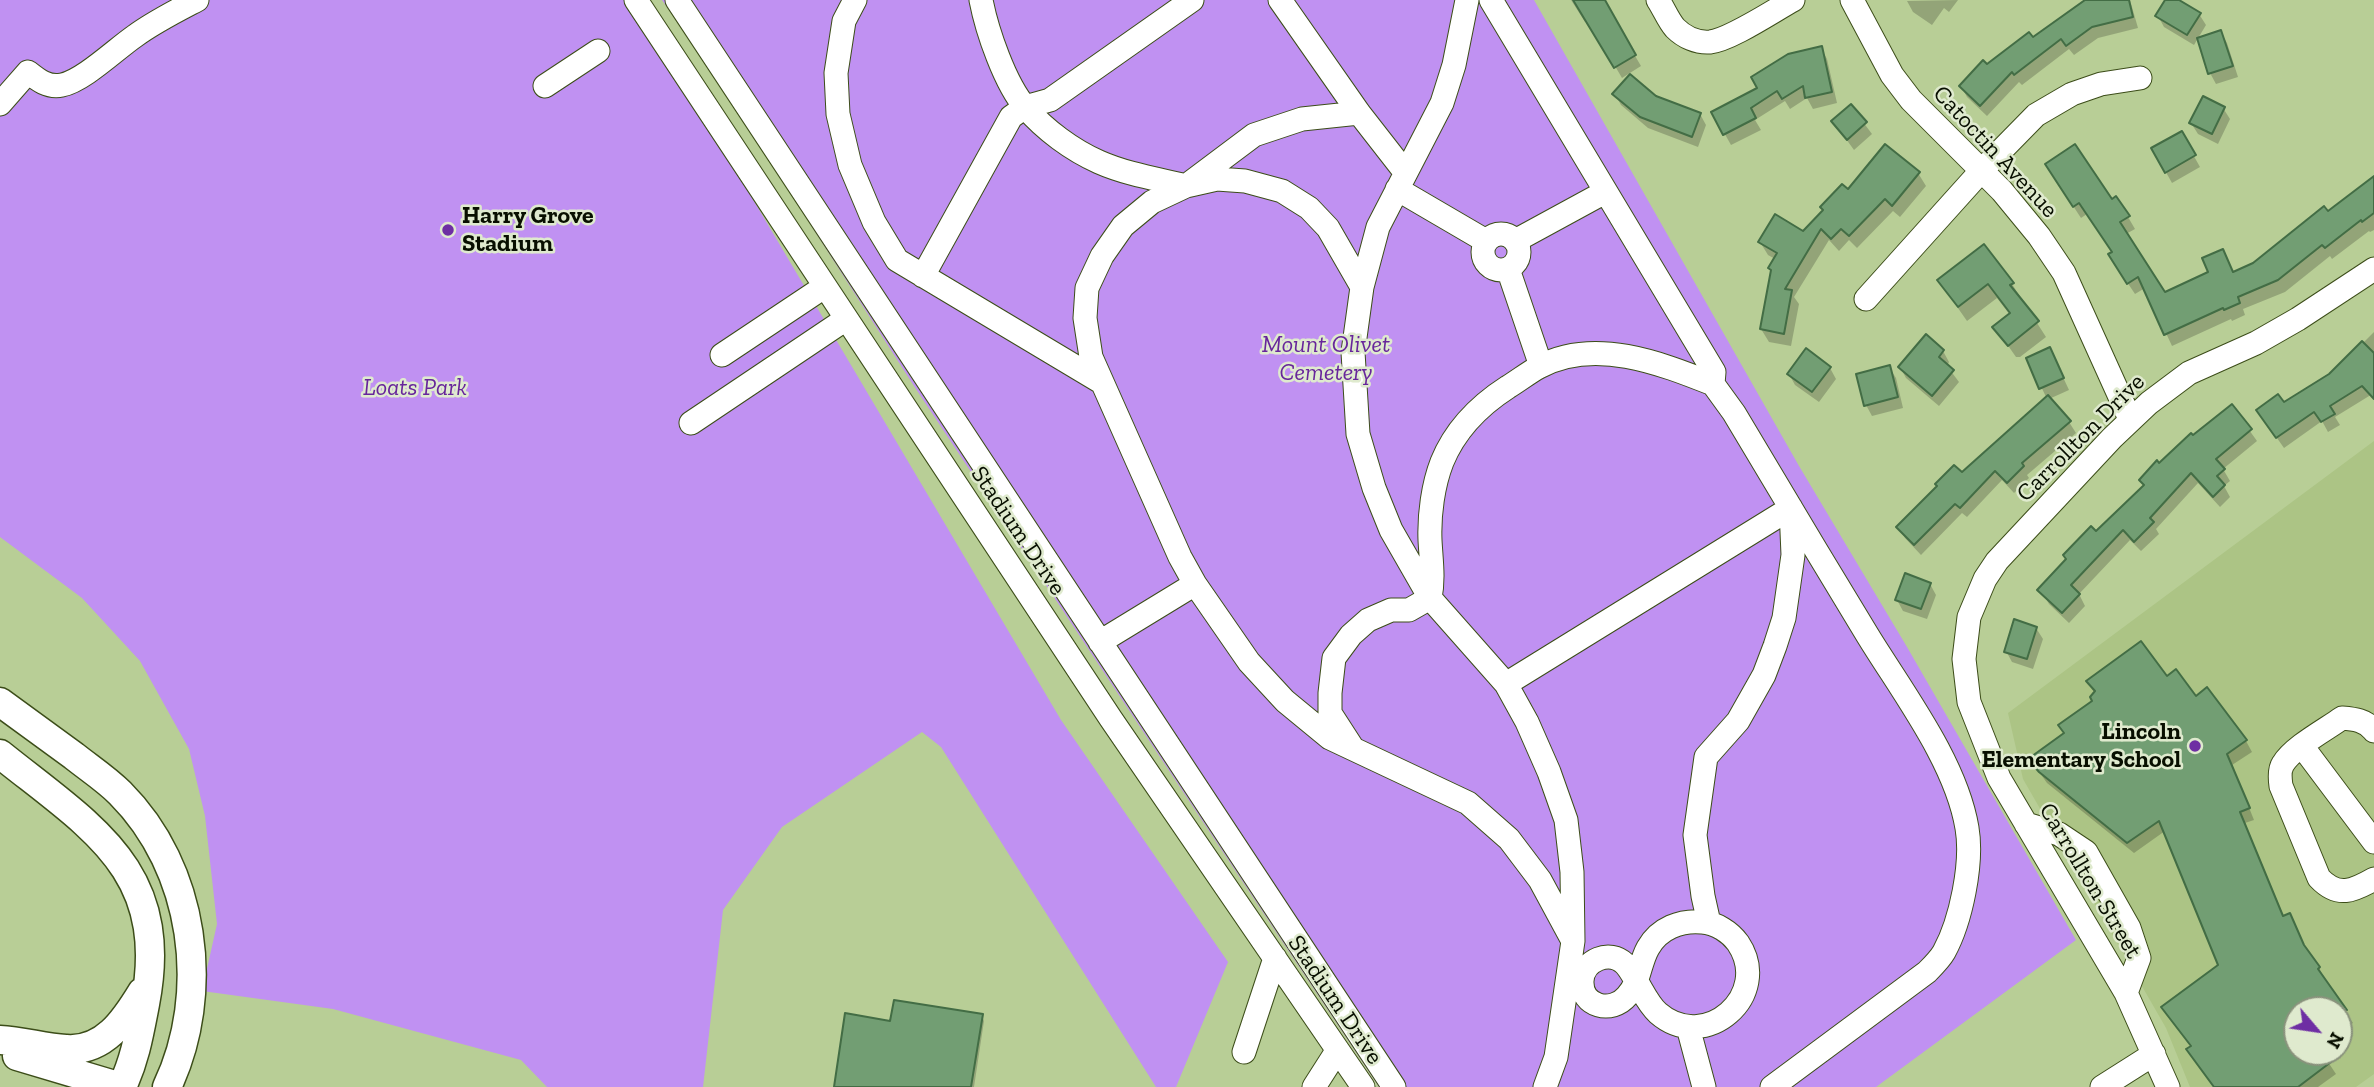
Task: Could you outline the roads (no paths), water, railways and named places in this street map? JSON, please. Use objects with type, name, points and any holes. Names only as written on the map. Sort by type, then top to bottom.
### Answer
[{"type":"main road","points":[[0,702],[120,793],[153,833],[174,874],[188,922],[192,973],[179,1063],[167,1087]]},
{"type":"main road","points":[[0,754],[87,824],[115,853],[135,883],[148,923],[150,977],[134,1061],[122,1087],[0,1051]]},
{"type":"main road","points":[[0,1040],[69,1050],[97,1043],[115,1031],[150,977]]},
{"type":"street","points":[[0,104],[28,72],[52,86],[65,85],[135,36],[197,0]]},
{"type":"street","name":"Stadium Drive","points":[[636,0],[1111,719],[1363,1087]]},
{"type":"street","points":[[677,0],[1395,1087]]},
{"type":"street","points":[[855,0],[844,21],[835,73],[838,114],[855,176],[874,222],[897,260],[1101,382]]},
{"type":"street","points":[[981,0],[986,28],[1013,87],[1025,107],[1059,138],[1098,162],[1186,186],[1217,179],[1245,181],[1282,191],[1309,208],[1328,228],[1362,286]]},
{"type":"street","points":[[923,276],[1011,117],[1025,107],[1050,100],[1192,0]]},
{"type":"street","points":[[1280,0],[1359,113],[1401,180],[1486,241]]},
{"type":"street","points":[[1467,0],[1454,65],[1442,103],[1378,227],[1362,286],[1353,352],[1358,435],[1374,488],[1391,530],[1430,598],[1506,684],[1527,722],[1549,772],[1566,821],[1572,872],[1575,976],[1556,1057],[1545,1087]]},
{"type":"street","points":[[1490,0],[1714,372],[1713,384]]},
{"type":"street","points":[[1658,0],[1672,23],[1682,33],[1695,40],[1710,42],[1724,38],[1793,0]]},
{"type":"street","name":"Catoctin Avenue","points":[[1852,0],[1892,75],[1910,100],[2020,211],[2064,273],[2130,419]]},
{"type":"street","points":[[545,86],[598,51]]},
{"type":"street","points":[[1866,299],[1982,170],[2036,115],[2072,94],[2101,84],[2140,78]]},
{"type":"street","points":[[1359,113],[1302,118],[1254,135],[1186,186],[1152,202],[1123,226],[1102,256],[1087,288],[1085,318],[1091,358],[1180,557],[1195,584],[1250,662],[1285,701],[1331,738],[1468,803],[1509,839],[1539,880],[1573,941]]},
{"type":"street","points":[[1515,241],[1605,192]]},
{"type":"street","points":[[1503,234],[1515,241],[1520,254],[1516,263],[1508,269],[1490,267],[1484,259],[1486,241],[1494,235],[1503,234]]},
{"type":"street","points":[[863,278],[897,260]]},
{"type":"street","points":[[1508,269],[1541,366]]},
{"type":"street","name":"Carrollton Drive","points":[[1969,617],[1985,579],[1997,561],[2130,419],[2189,373],[2277,331],[2374,269]]},
{"type":"street","points":[[722,355],[824,287]]},
{"type":"street","points":[[691,423],[846,319]]},
{"type":"street","points":[[1353,750],[1330,713],[1334,658],[1351,635],[1368,621],[1391,610],[1409,610],[1430,598],[1434,579],[1430,538],[1432,510],[1442,462],[1461,429],[1485,402],[1541,366],[1582,355],[1605,354],[1655,362],[1713,384],[1734,413],[1944,761],[1960,797],[1968,831],[1967,865],[1955,926],[1943,954],[1927,972],[1772,1087]]},
{"type":"street","points":[[1506,684],[1791,508]]},
{"type":"street","points":[[1709,923],[1695,835],[1706,757],[1738,721],[1775,646],[1784,618],[1793,555],[1791,508]]},
{"type":"street","points":[[1100,642],[1195,584]]},
{"type":"street","name":"Carrollton Street","points":[[1969,617],[1964,659],[1969,702],[1999,778],[2126,993],[2168,1087]]},
{"type":"street","points":[[2374,731],[2371,726],[2356,719],[2342,718],[2283,763],[2280,775],[2281,786],[2319,878],[2325,884],[2346,892],[2374,879]]},
{"type":"street","points":[[2302,746],[2374,842]]},
{"type":"street","points":[[2026,824],[2059,834],[2086,852],[2129,928],[2139,958],[2126,993]]},
{"type":"street","points":[[1575,976],[1589,1000],[1599,1006],[1610,1007],[1621,1003],[1637,982],[1648,947],[1660,934],[1674,925],[1692,921],[1709,923],[1725,930],[1737,942],[1745,958],[1747,975],[1744,992],[1735,1007],[1722,1019],[1706,1026],[1688,1027],[1672,1022],[1657,1012],[1637,982],[1625,963],[1615,958],[1604,957],[1593,961],[1575,976]]},
{"type":"street","points":[[1244,1052],[1275,958]]},
{"type":"street","points":[[1688,1027],[1704,1087]]},
{"type":"street","points":[[1314,1087],[1337,1051]]},
{"type":"street","points":[[2102,1087],[2154,1054]]},
{"type":"place","name":"Harry Grove Stadium","points":[[448,230]]},
{"type":"place","name":"Lincoln Elementary School","points":[[2195,746]]},
{"type":"park label","name":"Mount Olivet Cemetery","points":[[1326,359]]},
{"type":"park label","name":"Loats Park","points":[[415,388]]}]
